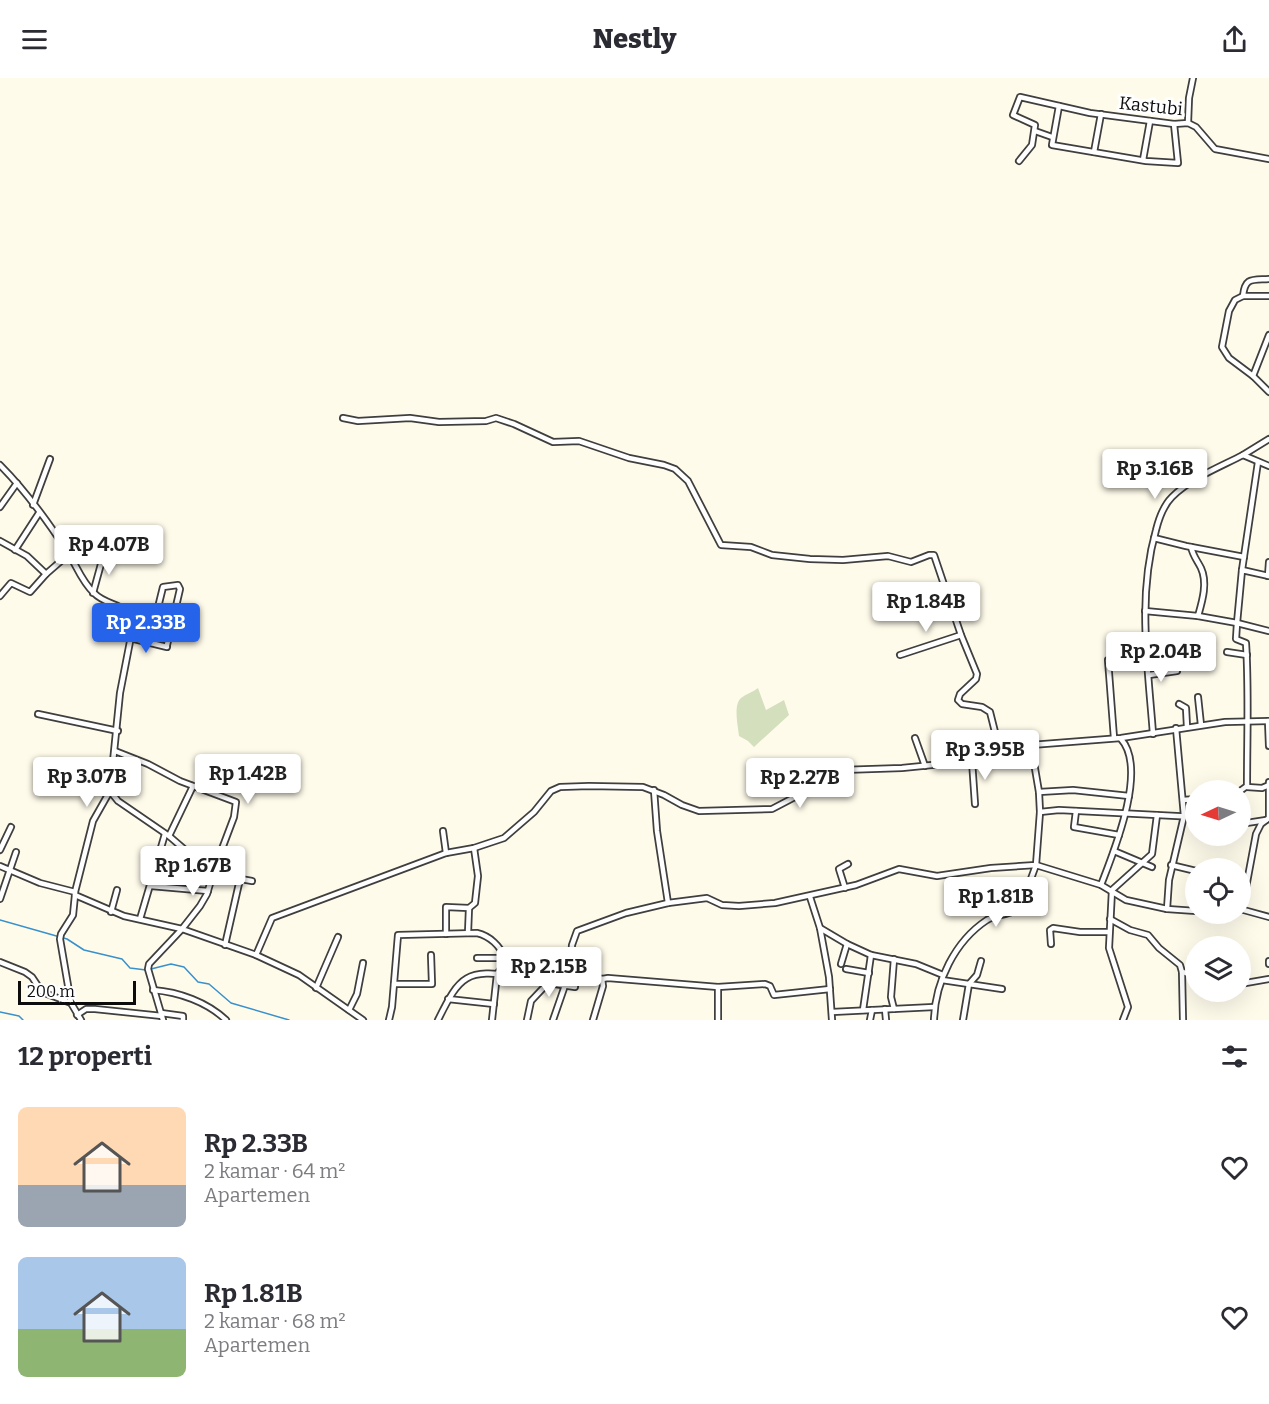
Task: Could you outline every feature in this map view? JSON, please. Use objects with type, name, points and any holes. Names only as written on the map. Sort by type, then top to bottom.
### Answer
[{"type":"street","points":[[1188,123],[1188,105],[1193,78]]},
{"type":"street","name":"Kastubi","points":[[1035,131],[1034,123],[1013,115],[1020,97],[1101,114],[1174,124],[1188,123],[1196,127],[1215,148],[1269,159]]},
{"type":"street","points":[[1059,106],[1052,145],[1143,160],[1178,163],[1174,124]]},
{"type":"street","points":[[1094,152],[1101,114]]},
{"type":"street","points":[[1143,160],[1150,121]]},
{"type":"street","points":[[1019,160],[1032,145],[1035,131],[1052,137]]},
{"type":"street","points":[[1243,296],[1246,282],[1269,279]]},
{"type":"street","points":[[1269,296],[1243,296],[1232,302],[1222,347],[1229,358],[1253,376],[1269,392]]},
{"type":"street","points":[[1253,376],[1269,335]]},
{"type":"street","points":[[343,418],[358,421],[410,418],[439,422],[486,421],[496,418],[553,441],[579,441],[629,458],[675,469],[688,481],[721,545],[751,547],[772,555],[810,559],[843,560],[888,556],[911,562],[934,555],[977,674],[974,683],[960,694],[958,700],[962,704],[982,707],[990,712],[1000,752]]},
{"type":"street","points":[[1153,734],[1145,611],[1146,577],[1162,511],[1172,496],[1184,487],[1269,439]]},
{"type":"street","points":[[1243,455],[1269,466]]},
{"type":"street","points":[[33,505],[50,459]]},
{"type":"street","points":[[1247,780],[1246,722],[1249,707],[1246,642],[1235,638],[1242,570],[1258,462]]},
{"type":"street","points":[[0,465],[39,513],[93,592],[100,598],[125,608],[134,621],[120,693],[118,731],[110,791],[93,821],[75,894],[73,915],[60,939],[71,1003],[81,1020]]},
{"type":"street","points":[[0,507],[16,483]]},
{"type":"street","points":[[15,549],[39,513]]},
{"type":"street","points":[[1154,538],[1244,557]]},
{"type":"street","points":[[0,541],[33,560],[45,574]]},
{"type":"street","points":[[1191,547],[1193,557],[1202,570],[1204,578],[1198,616]]},
{"type":"street","points":[[0,596],[11,583],[29,593],[45,574],[69,554]]},
{"type":"street","points":[[93,592],[104,554]]},
{"type":"street","points":[[1242,570],[1268,576],[1269,562]]},
{"type":"street","points":[[130,638],[167,646],[180,589],[178,585],[163,587],[150,640]]},
{"type":"street","points":[[1145,611],[1237,622],[1269,631]]},
{"type":"street","points":[[135,617],[171,628]]},
{"type":"street","points":[[900,655],[961,635]]},
{"type":"street","points":[[1227,652],[1247,655]]},
{"type":"street","points":[[1108,660],[1114,738]]},
{"type":"street","points":[[1149,675],[1177,671]]},
{"type":"street","points":[[1198,697],[1201,724]]},
{"type":"street","points":[[1179,704],[1186,708],[1187,727]]},
{"type":"street","points":[[38,714],[118,731]]},
{"type":"street","points":[[256,955],[273,917],[446,853],[474,848],[504,838],[534,812],[548,794],[556,789],[569,786],[643,787],[699,811],[772,809],[814,787],[821,777],[830,772],[972,761],[1030,746],[1153,734],[1201,724],[1268,721],[1269,746]]},
{"type":"street","points":[[1167,909],[1171,865],[1184,816],[1176,728]]},
{"type":"street","points":[[915,738],[925,766]]},
{"type":"street","points":[[1101,885],[1119,836],[1129,796],[1129,748],[1121,738]]},
{"type":"street","points":[[934,1020],[934,1007],[942,977],[962,942],[992,917],[1016,910],[1021,906],[1036,865],[1040,812],[1039,792],[1030,746]]},
{"type":"street","points":[[115,751],[193,786],[235,800],[237,804],[201,906],[149,964],[148,975],[162,1016]]},
{"type":"street","points":[[972,761],[975,804]]},
{"type":"street","points":[[58,784],[72,788],[110,791],[118,801],[167,835],[213,874],[252,881]]},
{"type":"street","points":[[1251,787],[1262,788],[1269,784]]},
{"type":"street","points":[[1268,819],[1269,784]]},
{"type":"street","points":[[140,919],[167,835],[193,786]]},
{"type":"street","points":[[654,790],[657,831],[668,903]]},
{"type":"street","points":[[1039,792],[1073,790],[1129,796]]},
{"type":"street","points":[[1040,812],[1076,811],[1184,816]]},
{"type":"street","points":[[1076,811],[1074,827],[1119,836]]},
{"type":"street","points":[[1123,1020],[1128,1007],[1109,954],[1112,890],[1154,852],[1157,815]]},
{"type":"street","points":[[1251,822],[1268,819]]},
{"type":"street","points":[[1251,858],[1261,824],[1268,819]]},
{"type":"street","points":[[0,850],[11,827]]},
{"type":"street","points":[[442,831],[446,853]]},
{"type":"street","points":[[468,933],[470,908],[474,905],[478,889],[474,848]]},
{"type":"street","points":[[1114,851],[1152,867]]},
{"type":"street","points":[[0,898],[16,852]]},
{"type":"street","points":[[845,888],[839,869],[848,864]]},
{"type":"street","points":[[553,1020],[570,971],[572,945],[577,931],[626,913],[668,903],[707,898],[723,905],[739,906],[810,897],[879,878],[899,869],[937,876],[991,868],[1036,865],[1101,885],[1126,900],[1167,909],[1185,910]]},
{"type":"street","points":[[1171,865],[1185,868]]},
{"type":"street","points":[[0,866],[40,884],[75,894],[111,912],[182,929],[256,955],[299,975],[363,1020]]},
{"type":"street","points":[[225,945],[240,879]]},
{"type":"street","points":[[151,886],[208,891]]},
{"type":"street","points":[[111,912],[117,890]]},
{"type":"street","points":[[810,897],[820,928],[830,989],[832,1020]]},
{"type":"street","points":[[446,934],[445,908],[470,908]]},
{"type":"street","points":[[1251,912],[1269,917]]},
{"type":"street","points":[[1110,920],[1130,930],[1148,935],[1159,948],[1180,965],[1183,1020]]},
{"type":"street","points":[[820,928],[871,955],[916,964],[942,977],[1002,989]]},
{"type":"street","points":[[1051,944],[1050,930],[1052,928],[1080,932],[1109,932]]},
{"type":"street","points":[[389,1020],[398,935],[468,933],[485,935],[497,945],[506,958]]},
{"type":"street","points":[[316,988],[338,937]]},
{"type":"street","points":[[841,964],[848,944]]},
{"type":"street","points":[[394,984],[432,984],[431,955]]},
{"type":"street","points":[[863,1010],[871,955]]},
{"type":"street","points":[[477,958],[506,958]]},
{"type":"street","points":[[492,1020],[497,974],[506,958]]},
{"type":"street","points":[[894,959],[891,997],[894,1009]]},
{"type":"street","points":[[0,962],[32,977],[42,992],[71,1003]]},
{"type":"street","points":[[963,1020],[969,984],[977,975],[981,962]]},
{"type":"street","points":[[349,1010],[357,993],[363,963]]},
{"type":"street","points":[[504,965],[533,963],[602,979],[718,987],[765,984],[770,986],[774,995],[830,989]]},
{"type":"street","points":[[846,969],[868,973]]},
{"type":"street","points":[[438,1020],[448,999],[461,982],[469,976],[497,974],[517,976]]},
{"type":"street","points":[[594,1020],[603,986],[602,979]]},
{"type":"street","points":[[1251,982],[1269,979]]},
{"type":"street","points":[[527,1020],[531,1001],[548,984],[553,982],[575,987]]},
{"type":"street","points":[[718,987],[718,1020]]},
{"type":"street","points":[[153,990],[171,992],[200,1002],[226,1020]]},
{"type":"street","points":[[448,999],[494,1004]]},
{"type":"street","points":[[832,1012],[934,1007]]},
{"type":"street","points":[[77,1015],[86,1009],[95,1009],[183,1016],[183,1020]]},
{"type":"street","points":[[885,1009],[886,1020]]},
{"type":"street","points":[[870,1020],[872,1010]]},
{"type":"green space","points":[[758,688],[766,710],[784,700],[789,715],[754,747],[739,736],[737,705],[741,698]]},
{"type":"waterway","points":[[0,920],[67,939],[84,950],[122,959],[130,968],[146,970]]},
{"type":"waterway","points":[[151,969],[171,964],[184,967],[198,982],[209,984],[231,1003],[289,1020]]},
{"type":"waterway","points":[[0,1012],[19,1016],[23,1020]]}]
